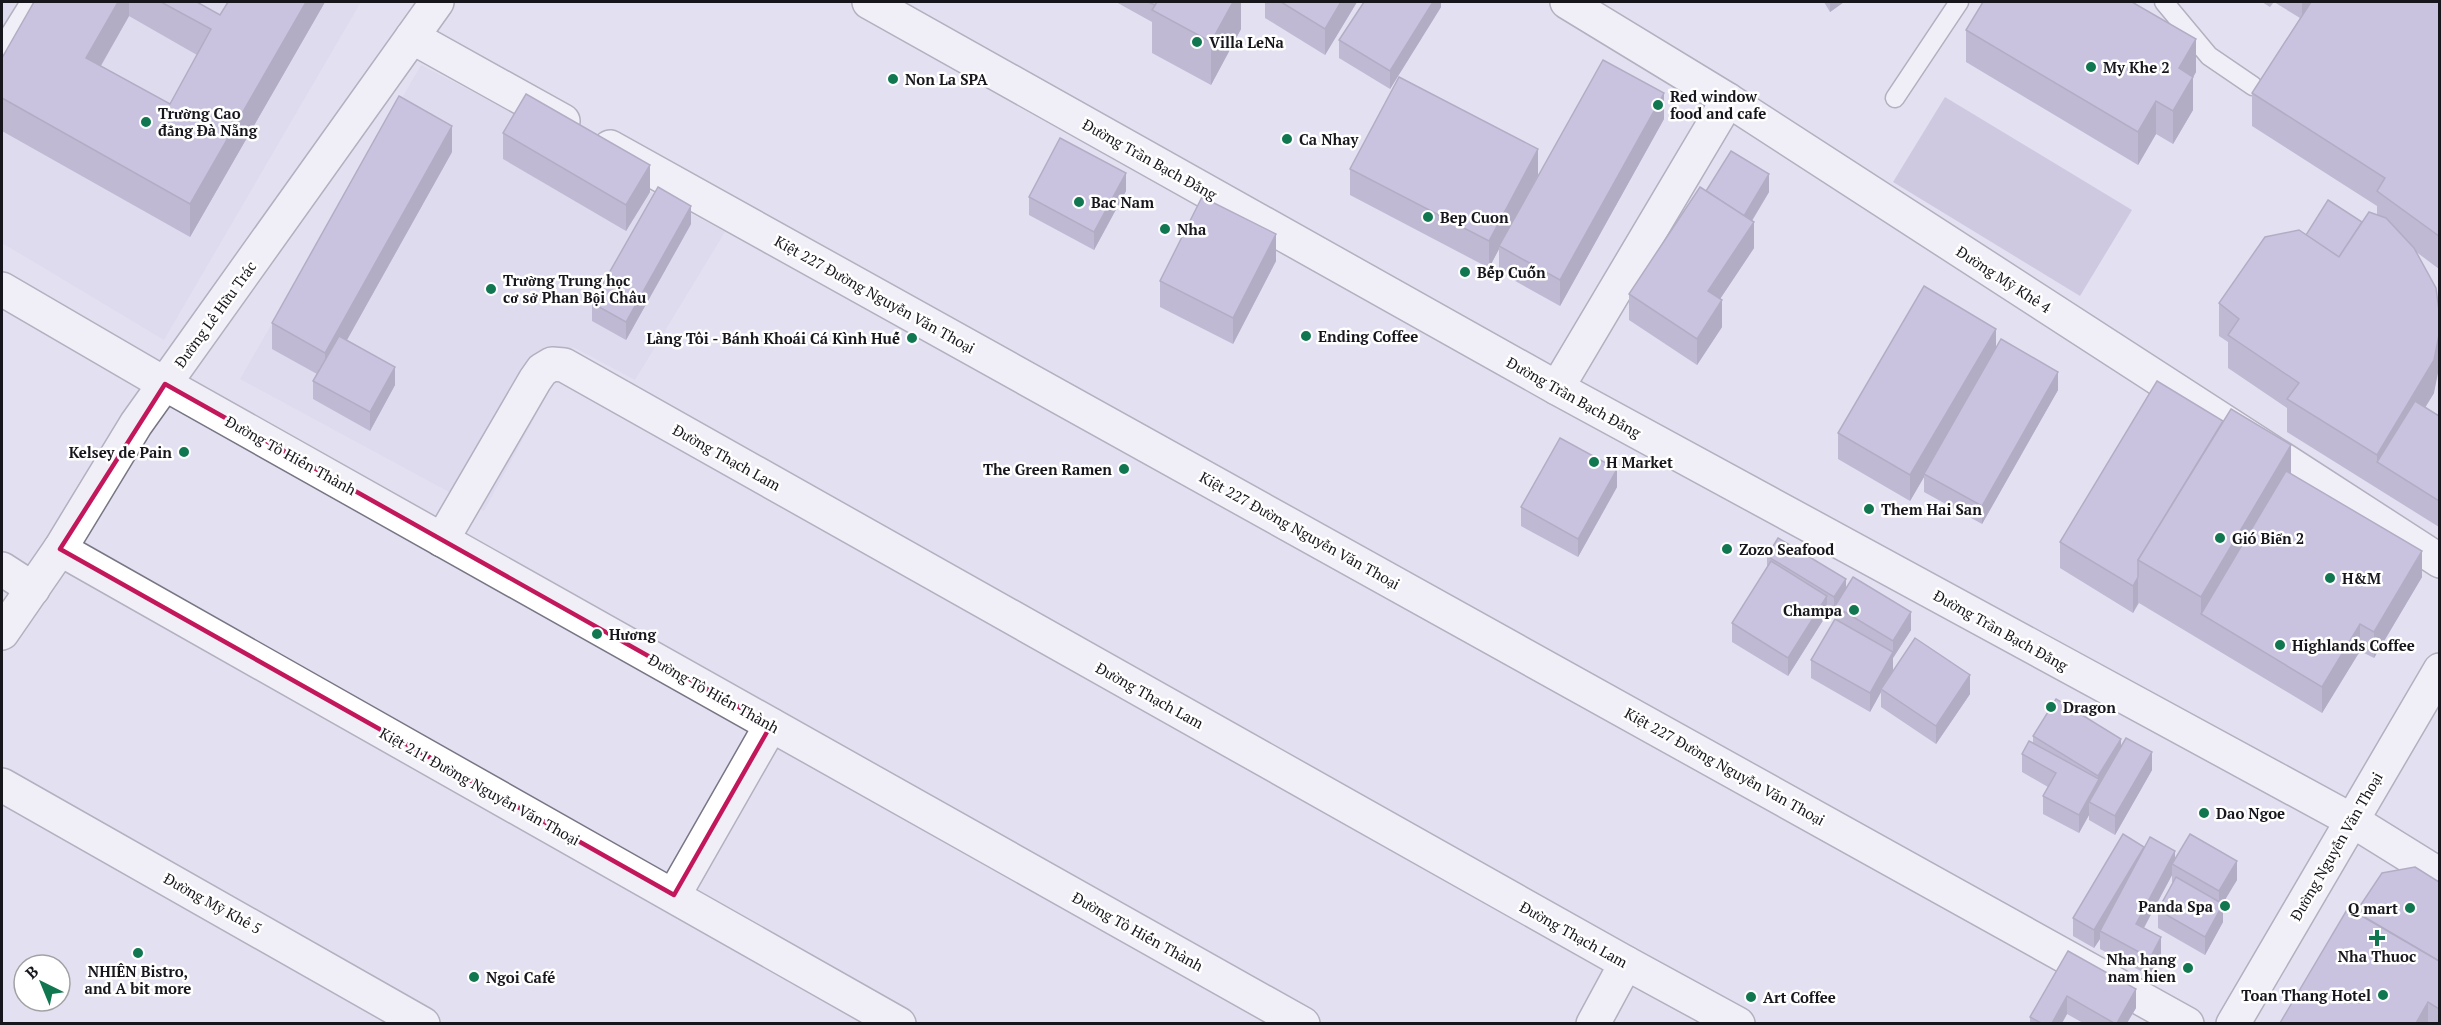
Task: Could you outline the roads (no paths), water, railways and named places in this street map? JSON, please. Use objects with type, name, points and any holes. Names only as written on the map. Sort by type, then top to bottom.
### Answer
[{"type":"street","name":"Đường Lê Hữu Trác","points":[[2,633],[60,549],[136,424],[437,2]]},
{"type":"street","name":"Đường Mỹ Khê 4","points":[[1567,2],[1728,100],[2439,561]]},
{"type":"street","name":"Đường Trần Bạch Đằng","points":[[876,3],[1557,388],[2353,821],[2439,875]]},
{"type":"street","name":"Kiệt 227 Đường Nguyễn Văn Thoại","points":[[412,38],[2187,1023]]},
{"type":"street","points":[[1557,388],[1728,100]]},
{"type":"street","name":"Đường Tô Hiến Thành","points":[[2,289],[165,384],[1303,1023]]},
{"type":"street","name":"Đường Thạch Lam","points":[[442,540],[535,380],[542,370],[552,364],[564,365],[1626,963],[1738,1023]]},
{"type":"street","name":"Kiệt 211 Đường Nguyễn Văn Thoại","points":[[60,549],[899,1023]]},
{"type":"street","points":[[2,569],[33,589]]},
{"type":"street","name":"Đường Nguyễn Văn Thoại","points":[[2233,1023],[2353,821],[2388,755],[2439,670]]},
{"type":"street","points":[[674,895],[771,725]]},
{"type":"street","name":"Đường Mỹ Khê 5","points":[[2,785],[423,1023]]},
{"type":"street","points":[[1593,1023],[1626,963]]},
{"type":"lane","points":[[2,47],[30,2]]},
{"type":"lane","points":[[1895,98],[1959,2]]},
{"type":"lane","points":[[2164,2],[2210,56],[2253,86]]},
{"type":"place","name":"Villa LeNa","points":[[1197,42]]},
{"type":"place","name":"My Khe 2","points":[[2091,67]]},
{"type":"place","name":"Non La SPA","points":[[893,79]]},
{"type":"place","name":"Red window food and cafe","points":[[1658,105]]},
{"type":"place","name":"Trường Cao đẳng Đà Nẵng","points":[[146,122]]},
{"type":"place","name":"Ca Nhay","points":[[1287,139]]},
{"type":"place","name":"Bac Nam","points":[[1079,202]]},
{"type":"place","name":"Bep Cuon","points":[[1428,217]]},
{"type":"place","name":"Nha","points":[[1165,229]]},
{"type":"place","name":"Bếp Cuốn","points":[[1465,272]]},
{"type":"place","name":"Trường Trung học cơ sở Phan Bội Châu","points":[[491,289]]},
{"type":"place","name":"Ending Coffee","points":[[1306,336]]},
{"type":"place","name":"Làng Tôi - Bánh Khoái Cá Kình Huế","points":[[912,338]]},
{"type":"place","name":"Kelsey de Pain","points":[[184,452]]},
{"type":"place","name":"H Market","points":[[1594,462]]},
{"type":"place","name":"The Green Ramen","points":[[1124,469]]},
{"type":"place","name":"Them Hai San","points":[[1869,509]]},
{"type":"place","name":"Gió Biển 2","points":[[2220,538]]},
{"type":"place","name":"Zozo Seafood","points":[[1727,549]]},
{"type":"place","name":"H&M","points":[[2330,578]]},
{"type":"place","name":"Champa","points":[[1854,610]]},
{"type":"place","name":"Hương","points":[[597,634]]},
{"type":"place","name":"Highlands Coffee","points":[[2280,645]]},
{"type":"place","name":"Dragon","points":[[2051,707]]},
{"type":"place","name":"Dao Ngoe","points":[[2204,813]]},
{"type":"place","name":"Panda Spa","points":[[2225,906]]},
{"type":"place","name":"Q mart","points":[[2410,908]]},
{"type":"place","name":"Nha Thuoc","points":[[2377,938]]},
{"type":"place","name":"NHIÊN Bistro, and A bit more","points":[[138,953]]},
{"type":"place","name":"Nha hang nam hien","points":[[2188,968]]},
{"type":"place","name":"Ngoi Café","points":[[474,977]]},
{"type":"place","name":"Toan Thang Hotel","points":[[2383,995]]},
{"type":"place","name":"Art Coffee","points":[[1751,997]]}]
